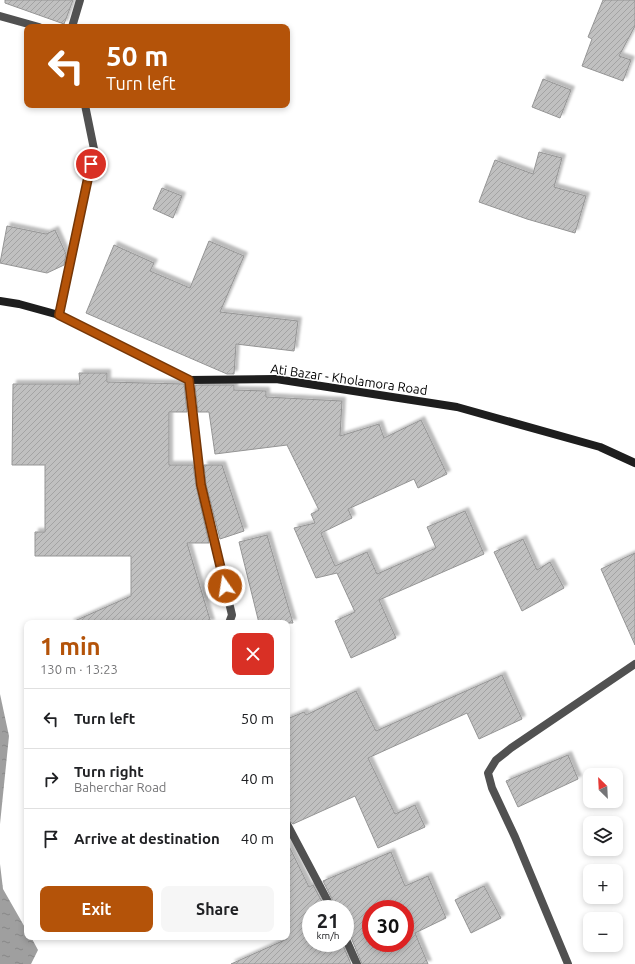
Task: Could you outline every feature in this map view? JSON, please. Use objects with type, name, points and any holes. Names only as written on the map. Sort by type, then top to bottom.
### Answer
[{"type":"main road","name":"Ati Bazar - Kholamora Road","points":[[0,302],[19,304],[59,315],[189,380],[276,379],[457,408],[600,448],[635,463]]},
{"type":"street","points":[[73,24],[80,0]]},
{"type":"street","points":[[0,16],[28,24]]},
{"type":"street","points":[[59,315],[94,149],[85,108]]},
{"type":"street","points":[[189,380],[201,485],[232,615],[230,620]]},
{"type":"street","points":[[568,964],[515,837],[492,788],[488,773],[496,760],[511,748],[635,664]]},
{"type":"street","points":[[290,830],[327,900]]},
{"type":"street","points":[[352,952],[357,964]]},
{"type":"water","points":[[0,694],[9,736],[0,824]]},
{"type":"water","points":[[0,864],[3,889],[24,926],[24,940],[33,940],[38,950],[31,964],[0,964]]},
{"type":"building","points":[[5,0],[73,0],[64,24],[5,3]]},
{"type":"building","points":[[603,0],[635,0],[635,26],[619,56],[631,60],[623,81],[582,66],[592,39],[588,37]]},
{"type":"building","points":[[543,79],[571,90],[560,118],[532,107]]},
{"type":"building","points":[[539,152],[562,158],[554,187],[586,196],[575,233],[527,219],[479,202],[495,160],[533,174]]},
{"type":"building","points":[[162,188],[182,196],[173,218],[153,209]]},
{"type":"building","points":[[7,226],[46,234],[55,230],[66,254],[64,265],[47,273],[0,263]]},
{"type":"building","points":[[209,241],[244,256],[220,312],[298,321],[294,351],[236,344],[234,374],[227,374],[86,313],[114,245],[154,263],[150,271],[190,288]]},
{"type":"building","points":[[79,373],[107,373],[107,382],[184,384],[187,412],[169,412],[169,465],[193,465],[196,486],[209,543],[187,543],[210,620],[77,620],[131,596],[131,556],[35,556],[35,532],[45,532],[45,465],[12,465],[13,384],[80,384]]},
{"type":"building","points":[[195,385],[234,385],[234,390],[266,391],[266,397],[342,401],[340,436],[379,424],[384,438],[421,420],[447,474],[418,488],[414,479],[348,509],[352,518],[321,533],[335,566],[367,552],[377,574],[436,548],[427,527],[465,511],[484,554],[379,600],[396,638],[351,658],[335,621],[355,612],[337,573],[316,578],[294,528],[315,523],[311,514],[319,510],[287,445],[215,454],[209,412],[198,412]]},
{"type":"building","points":[[204,465],[222,465],[244,531],[220,539],[206,484]]},
{"type":"building","points":[[267,535],[293,623],[290,623],[290,620],[258,620],[239,542]]},
{"type":"building","points":[[523,539],[537,570],[550,562],[564,588],[522,611],[494,552]]},
{"type":"building","points":[[635,553],[635,645],[601,569]]},
{"type":"building","points":[[502,675],[522,719],[479,739],[467,713],[368,758],[395,814],[415,805],[425,827],[378,848],[355,796],[293,824],[290,822],[290,718],[304,712],[306,715],[356,691],[376,731]]},
{"type":"building","points":[[568,755],[578,779],[518,807],[506,781]]},
{"type":"building","points":[[290,848],[309,887],[313,885],[321,900],[302,900],[302,952],[346,952],[351,964],[231,964],[285,940],[290,940]]},
{"type":"building","points":[[391,852],[405,886],[428,876],[446,918],[415,933],[428,964],[362,964],[354,945],[354,900],[332,900],[323,881]]},
{"type":"building","points":[[484,886],[501,918],[471,933],[455,900]]},
{"type":"route","points":[[91,164],[59,315],[189,380],[201,485],[225,586]]}]
